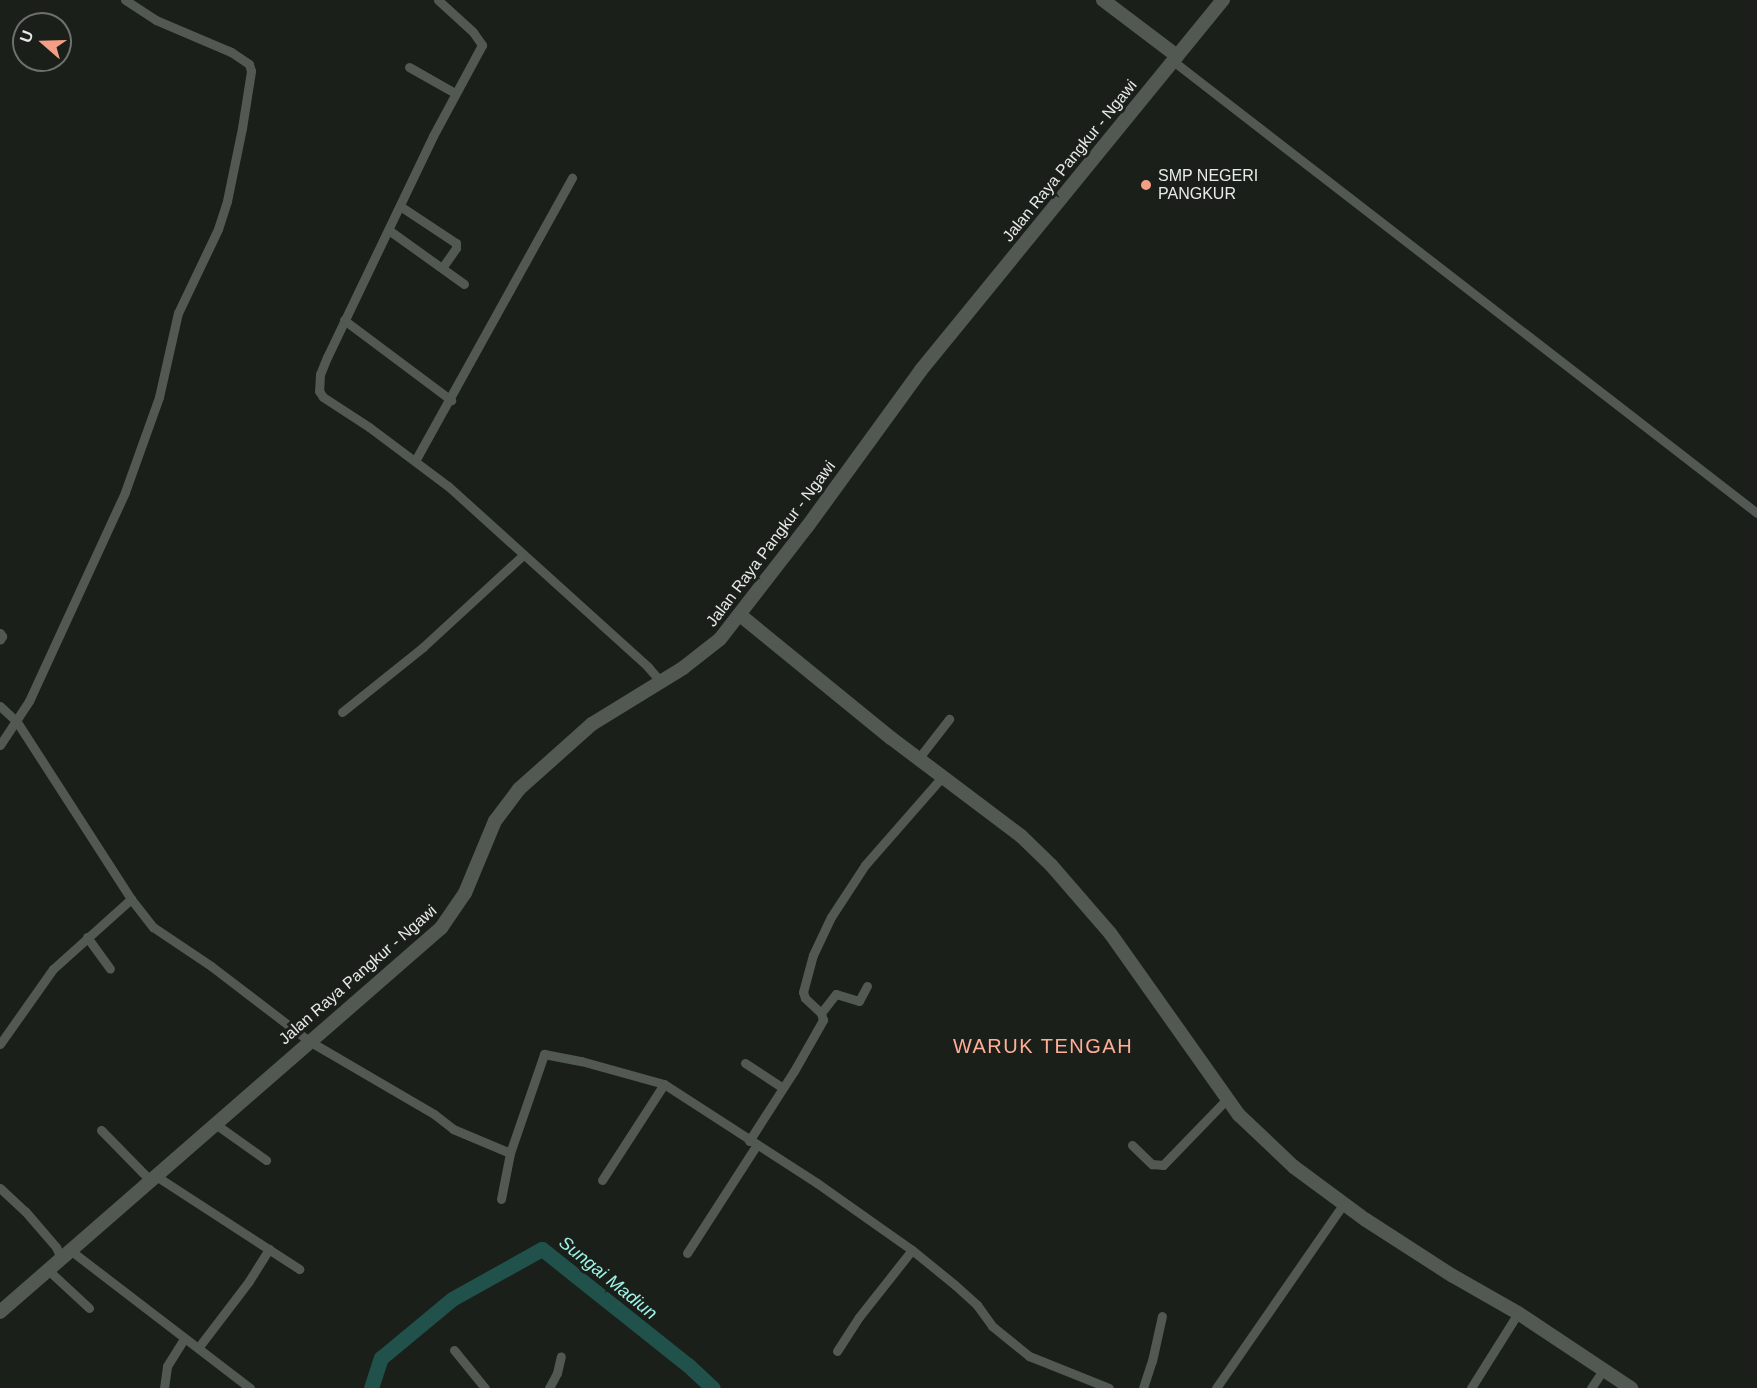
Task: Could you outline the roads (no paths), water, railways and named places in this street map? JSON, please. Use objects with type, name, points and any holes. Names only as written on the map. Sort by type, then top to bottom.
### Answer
[{"type":"main road","points":[[1103,0],[1175,58]]},
{"type":"main road","name":"Jalan Raya Pangkur - Ngawi","points":[[0,1312],[446,922],[465,893],[495,820],[519,789],[592,724],[711,647],[740,615],[921,370],[1223,0]]},
{"type":"main road","points":[[740,615],[918,759],[1021,836],[1083,900],[1110,933],[1227,1099],[1262,1138],[1294,1167],[1453,1276],[1518,1313],[1631,1388]]},
{"type":"street","points":[[0,745],[17,722],[109,530],[145,438],[166,371],[178,313],[218,229],[227,201],[251,71],[245,60],[156,20],[125,0]]},
{"type":"street","points":[[438,0],[474,32],[482,45],[455,93],[390,231],[344,320],[320,374],[319,391],[323,397],[415,461],[457,494],[648,667],[660,681]]},
{"type":"street","points":[[1175,58],[1757,513]]},
{"type":"street","points":[[409,67],[455,93]]},
{"type":"street","points":[[415,461],[451,400],[572,178]]},
{"type":"street","points":[[400,206],[454,241],[456,248],[442,268]]},
{"type":"street","points":[[390,231],[464,285]]},
{"type":"street","points":[[344,320],[451,400]]},
{"type":"street","points":[[342,712],[423,647],[523,555]]},
{"type":"street","points":[[0,633],[2,636],[0,640]]},
{"type":"street","points":[[0,706],[17,722],[131,899],[162,934],[211,966],[309,1041],[434,1114],[453,1129],[510,1153]]},
{"type":"street","points":[[918,759],[949,719]]},
{"type":"street","points":[[687,1253],[823,1020],[821,1012],[805,998],[803,992],[808,968],[825,929],[865,865],[943,776]]},
{"type":"street","points":[[0,1044],[53,969],[131,899]]},
{"type":"street","points":[[87,937],[110,969]]},
{"type":"street","points":[[821,1012],[836,994],[858,1001],[867,986]]},
{"type":"street","points":[[501,1199],[510,1153],[544,1054],[581,1061],[664,1084],[826,1188],[912,1250],[955,1285],[977,1305],[992,1326],[1029,1356],[1109,1388]]},
{"type":"street","points":[[745,1063],[783,1088]]},
{"type":"street","points":[[602,1180],[664,1084]]},
{"type":"street","points":[[1132,1145],[1152,1164],[1163,1165],[1227,1099]]},
{"type":"street","points":[[214,1124],[266,1160]]},
{"type":"street","points":[[101,1130],[153,1178],[299,1269]]},
{"type":"street","points":[[0,1188],[25,1211],[56,1247],[250,1388]]},
{"type":"street","points":[[1216,1388],[1344,1203]]},
{"type":"street","points":[[198,1348],[249,1281],[269,1250]]},
{"type":"street","points":[[837,1351],[859,1317],[912,1250]]},
{"type":"street","points":[[48,1270],[89,1308]]},
{"type":"street","points":[[1471,1388],[1518,1313]]},
{"type":"street","points":[[1143,1388],[1155,1350],[1162,1316]]},
{"type":"street","points":[[164,1388],[167,1366],[184,1339]]},
{"type":"street","points":[[454,1350],[485,1388]]},
{"type":"street","points":[[549,1388],[557,1373],[561,1356]]},
{"type":"street","points":[[1592,1388],[1603,1370]]},
{"type":"waterway","name":"Sungai Madiun","points":[[371,1388],[381,1358],[452,1299],[542,1249],[688,1365],[713,1388]]},
{"type":"place","name":"SMP NEGERI PANGKUR","points":[[1146,185]]},
{"type":"district","name":"WARUK TENGAH","points":[[1043,1046]]}]
